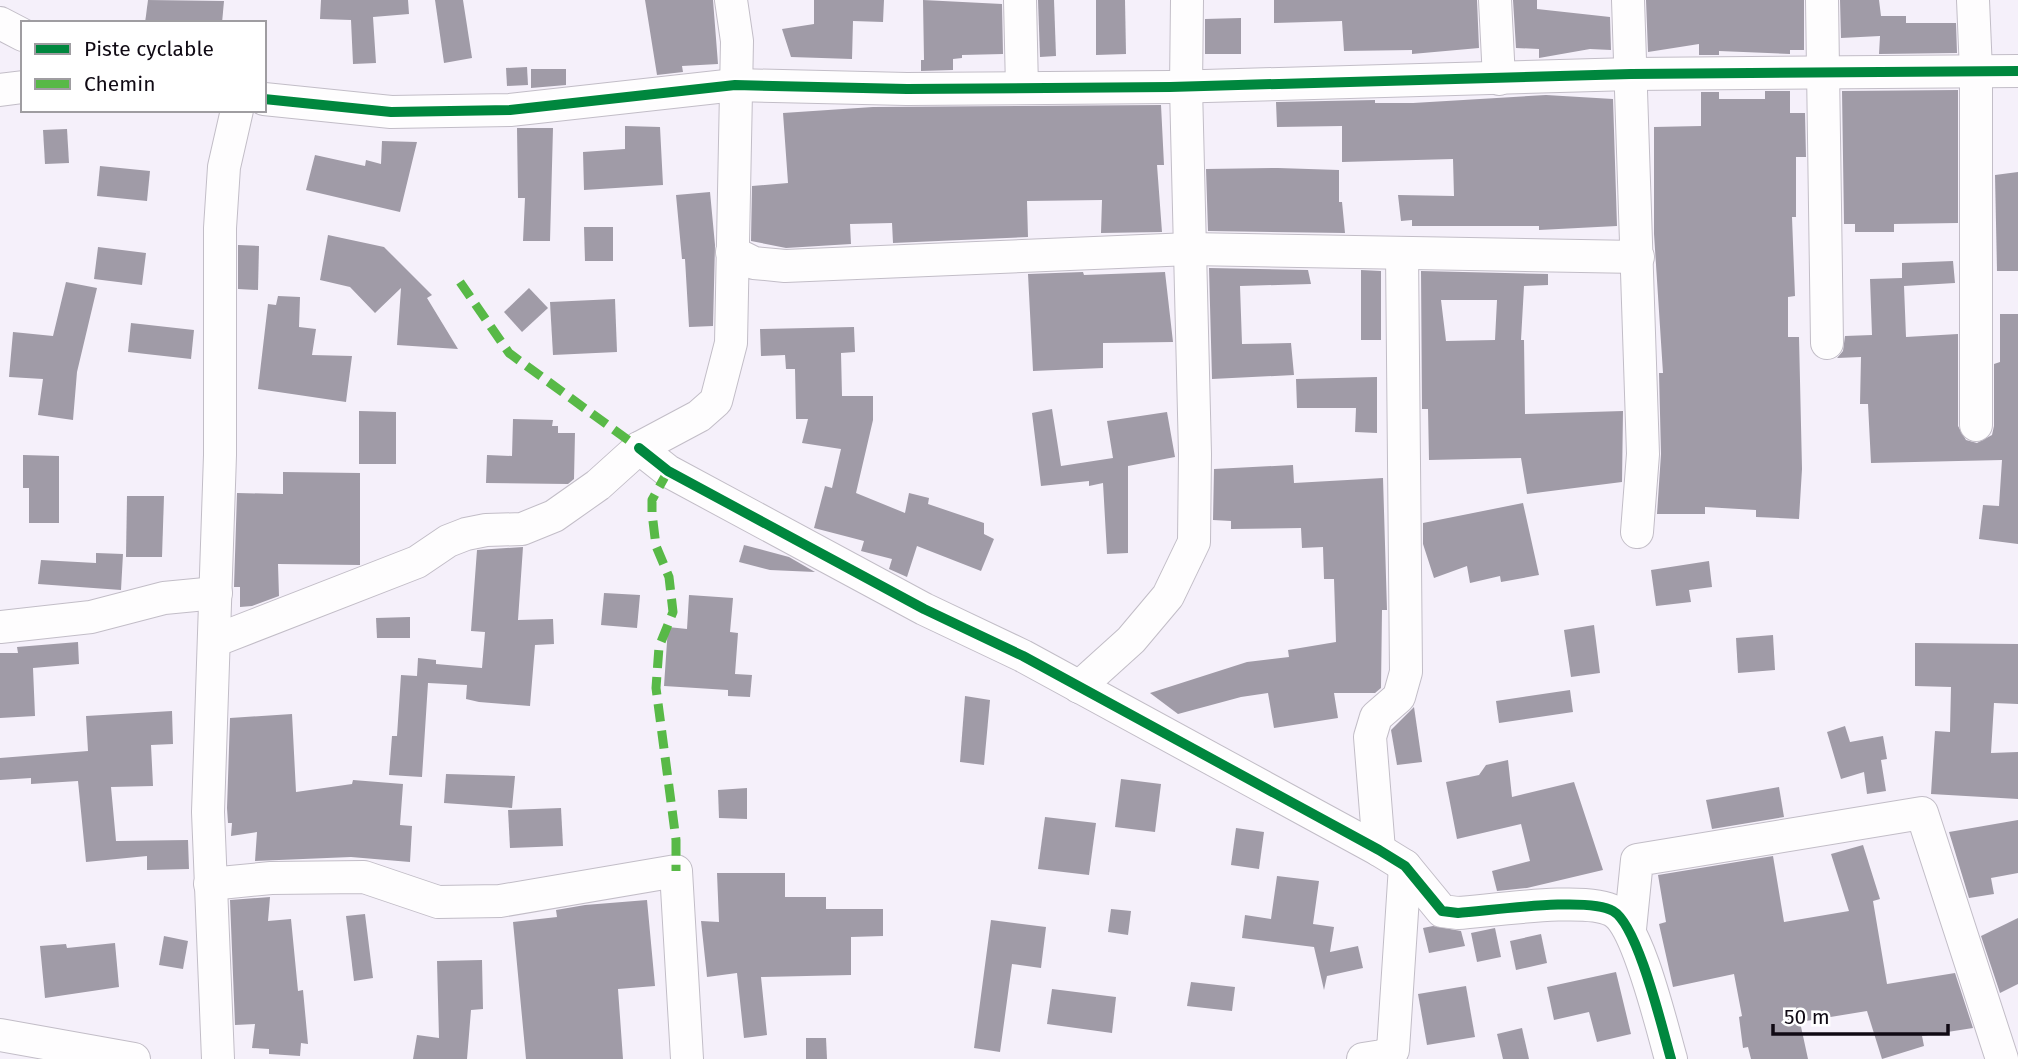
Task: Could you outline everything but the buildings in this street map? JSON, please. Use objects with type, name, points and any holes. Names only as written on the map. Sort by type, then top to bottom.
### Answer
[{"type":"street","points":[[214,641],[417,562],[447,541],[466,534],[486,530],[522,529],[554,516],[598,485],[639,448],[699,416],[716,401],[731,343],[737,41],[731,0]]},
{"type":"street","points":[[1020,0],[1023,88]]},
{"type":"street","points":[[1079,687],[1131,640],[1168,596],[1194,542],[1186,87],[1187,0]]},
{"type":"street","points":[[1495,0],[1499,79]]},
{"type":"street","points":[[1628,0],[1639,257],[1643,454],[1637,532]]},
{"type":"street","points":[[1822,0],[1827,343]]},
{"type":"street","points":[[1973,0],[1976,71],[1976,425]]},
{"type":"street","points":[[0,23],[21,34]]},
{"type":"street","points":[[266,99],[391,112],[510,110],[735,85],[1186,87],[1631,74],[2018,71]]},
{"type":"street","points":[[0,90],[21,87]]},
{"type":"street","points":[[218,1059],[208,812],[220,456],[220,228],[224,167],[237,112]]},
{"type":"street","points":[[732,252],[754,262],[785,267],[1190,249],[1639,257]]},
{"type":"street","points":[[1363,1059],[1394,1054],[1392,858],[1370,737],[1376,717],[1399,697],[1406,672],[1402,253]]},
{"type":"street","points":[[639,448],[680,478],[924,609],[1023,656],[1392,858],[1442,911],[1458,913],[1588,904],[1613,911],[1630,929]]},
{"type":"street","points":[[0,627],[91,617],[164,598],[216,593]]},
{"type":"street","points":[[1671,1059],[1630,929],[1637,860],[1922,813],[2002,1059]]},
{"type":"street","points":[[210,884],[271,878],[364,877],[438,902],[500,901],[677,871],[687,1059]]},
{"type":"street","points":[[0,1035],[134,1059]]},
{"type":"marked path","points":[[460,282],[509,353],[639,448]]},
{"type":"marked path","points":[[668,471],[652,500],[652,513],[656,546],[669,577],[673,612],[659,647],[656,688],[676,840],[676,871]]},
{"type":"cycle path","points":[[266,99],[391,112],[510,110],[735,85],[907,89],[1170,87],[1631,74],[2018,71]]},
{"type":"cycle path","points":[[639,448],[668,471],[924,609],[1023,656],[1379,850],[1405,866],[1442,911],[1458,913],[1561,905],[1600,907],[1613,911],[1622,920],[1640,956],[1671,1059]]}]
